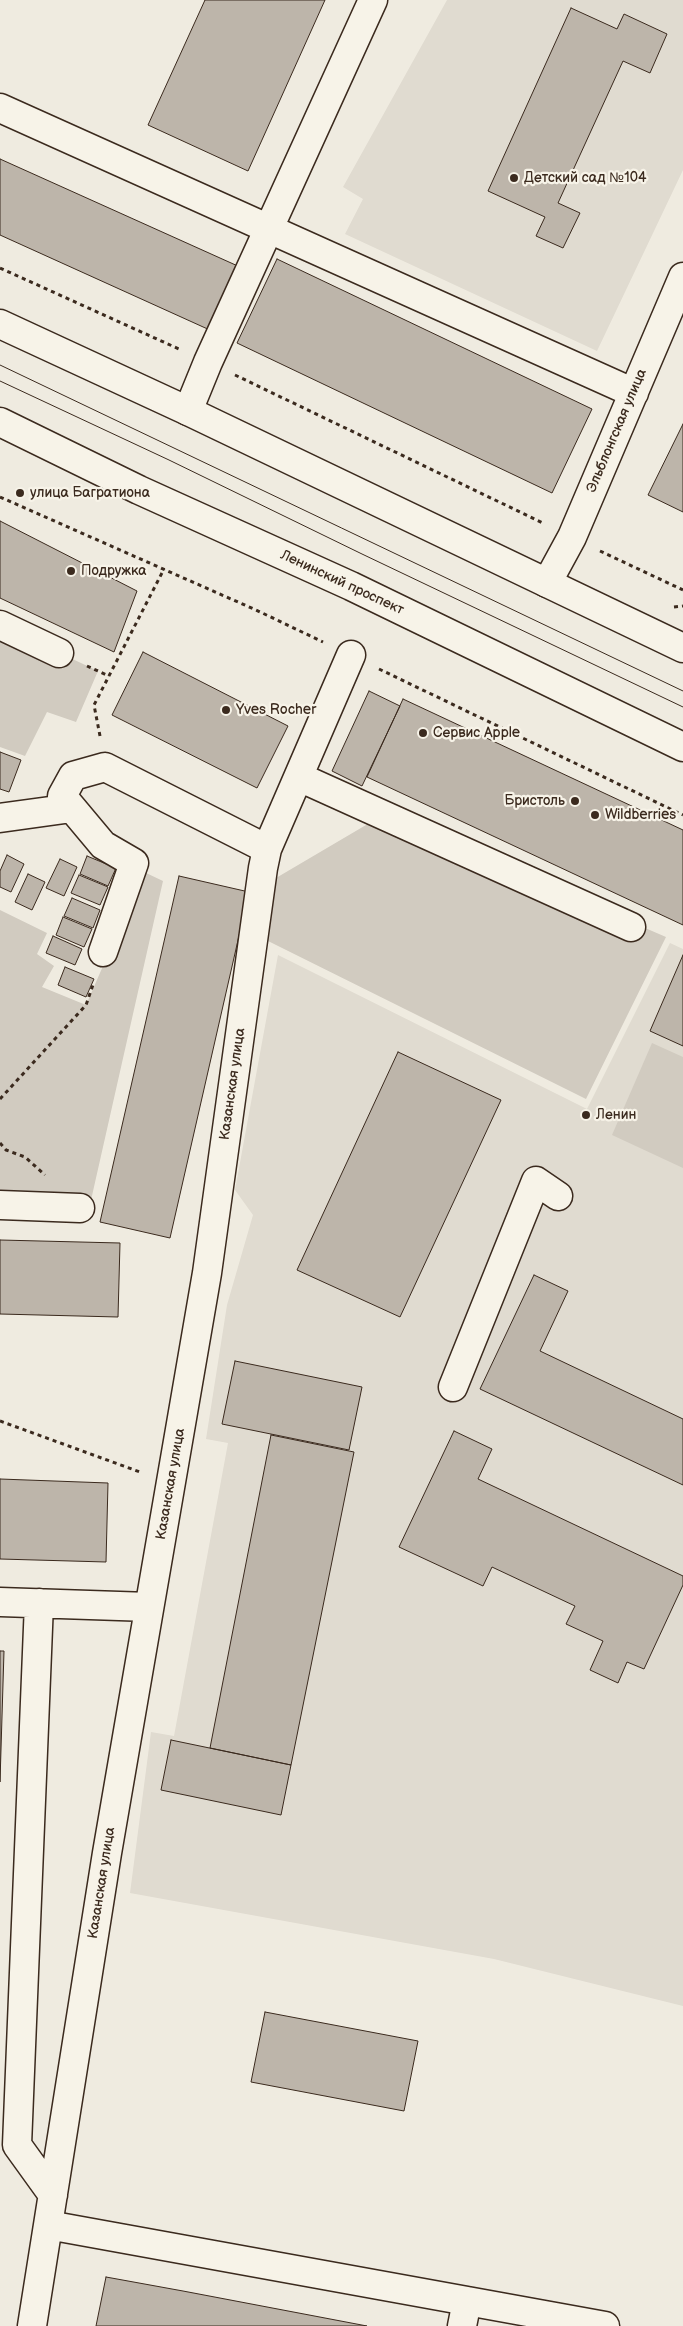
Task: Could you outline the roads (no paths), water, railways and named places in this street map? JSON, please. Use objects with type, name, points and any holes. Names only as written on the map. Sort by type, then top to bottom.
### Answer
[{"type":"street","points":[[188,411],[208,362],[373,0]]},
{"type":"street","points":[[0,108],[634,393]]},
{"type":"street","name":"Эльблонгская улица","points":[[547,583],[572,538],[683,277]]},
{"type":"street","points":[[0,324],[188,411],[683,648]]},
{"type":"street","name":"Ленинский проспект","points":[[0,422],[139,490],[360,590],[683,747]]},
{"type":"street","points":[[0,625],[59,653]]},
{"type":"street","name":"Казанская улица","points":[[32,2326],[106,1853],[207,1273],[267,849],[351,655]]},
{"type":"street","points":[[103,952],[134,863],[103,845],[62,796],[72,776],[105,767],[267,849]]},
{"type":"street","points":[[299,777],[631,927]]},
{"type":"street","points":[[0,818],[72,808]]},
{"type":"street","points":[[453,1387],[536,1181],[558,1196]]},
{"type":"street","points":[[0,1205],[80,1208]]},
{"type":"street","points":[[0,1602],[149,1607]]},
{"type":"street","points":[[38,1603],[17,2144],[53,2194]]},
{"type":"street","points":[[48,2226],[464,2313],[605,2326]]},
{"type":"tram line","points":[[0,365],[683,691]]},
{"type":"tram line","points":[[0,381],[169,460],[683,707]]},
{"type":"place","name":"Детский сад №104","points":[[514,178]]},
{"type":"place","name":"улица Багратиона","points":[[20,493]]},
{"type":"place","name":"Подружка","points":[[71,571]]},
{"type":"place","name":"Yves Rocher","points":[[226,710]]},
{"type":"place","name":"Сервис Apple","points":[[423,733]]},
{"type":"place","name":"Бристоль","points":[[575,801]]},
{"type":"place","name":"Wildberries","points":[[595,815]]},
{"type":"place","name":"Ленин","points":[[586,1115]]}]
